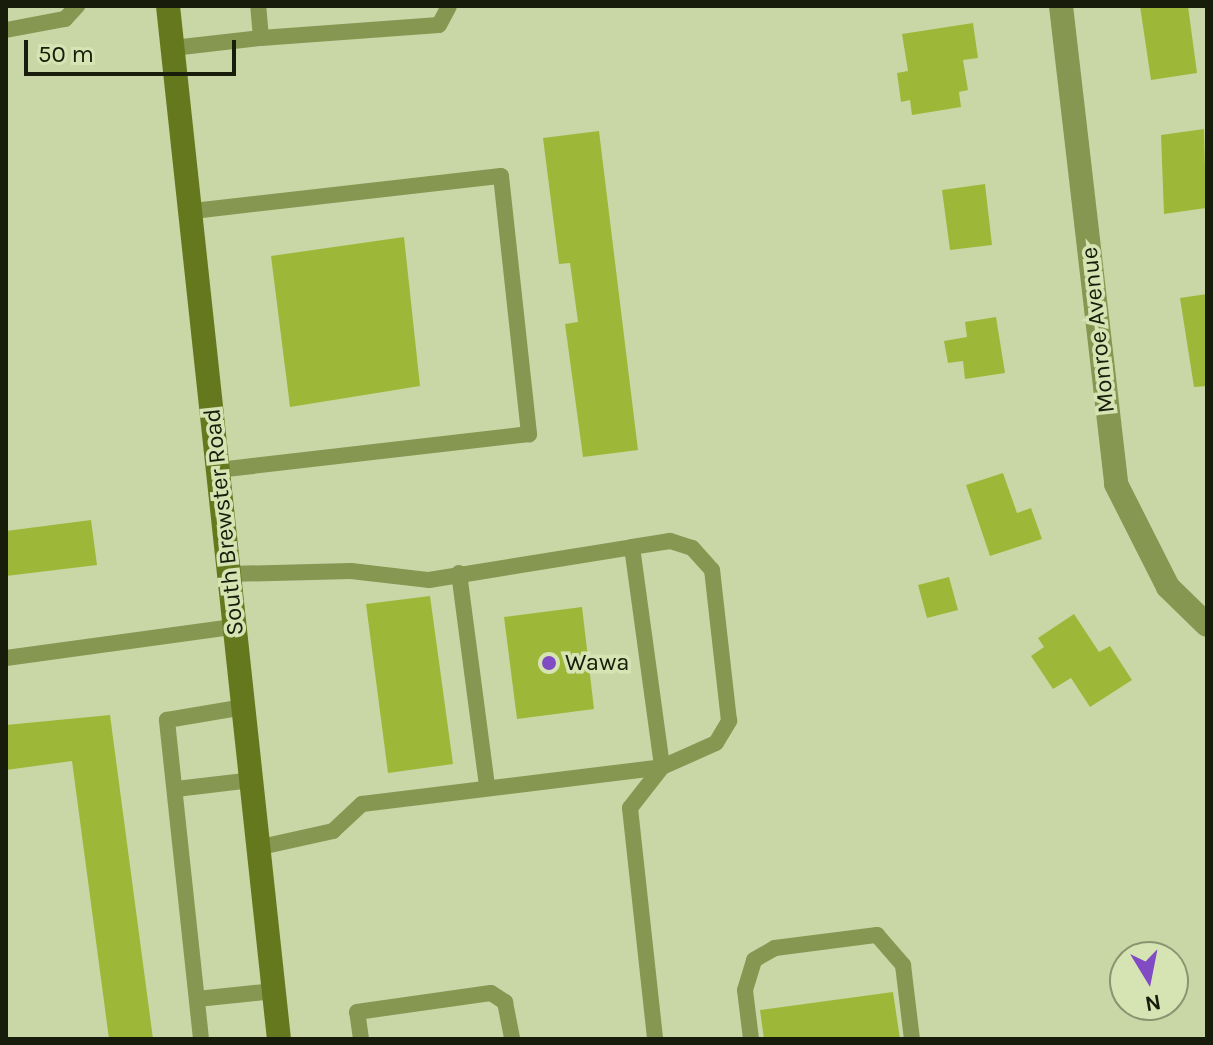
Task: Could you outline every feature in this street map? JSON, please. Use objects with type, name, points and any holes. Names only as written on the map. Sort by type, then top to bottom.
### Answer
[{"type":"main road","name":"South Brewster Road","points":[[168,6],[193,211],[233,627],[261,847],[279,1039]]},
{"type":"street","name":"Monroe Avenue","points":[[1061,6],[1116,484],[1168,587],[1207,625]]},
{"type":"lane","points":[[6,30],[65,19],[77,6]]},
{"type":"lane","points":[[258,6],[261,38]]},
{"type":"lane","points":[[173,48],[439,25],[449,6]]},
{"type":"lane","points":[[193,211],[501,176],[529,434],[219,470]]},
{"type":"lane","points":[[229,574],[351,571],[429,580],[670,541],[692,548],[712,570],[729,721],[716,743],[662,767],[487,785],[362,804],[333,831],[261,847]]},
{"type":"lane","points":[[632,547],[662,767],[630,808],[655,1039]]},
{"type":"lane","points":[[459,573],[487,785]]},
{"type":"lane","points":[[6,658],[233,627]]},
{"type":"lane","points":[[201,1039],[167,720],[244,707]]},
{"type":"lane","points":[[176,789],[253,780]]},
{"type":"lane","points":[[751,1039],[745,990],[754,960],[775,948],[877,935],[903,965],[912,1039]]},
{"type":"lane","points":[[197,999],[274,991]]},
{"type":"lane","points":[[361,1039],[357,1012],[491,993],[505,1002],[512,1039]]},
{"type":"building","points":[[1140,6],[1188,6],[1197,73],[1151,80]]},
{"type":"building","points":[[973,23],[978,58],[963,60],[968,90],[959,92],[961,107],[912,115],[910,100],[901,102],[897,73],[908,71],[902,34]]},
{"type":"building","points":[[1204,129],[1206,208],[1164,214],[1161,135]]},
{"type":"building","points":[[599,131],[638,450],[583,457],[565,324],[578,322],[570,263],[559,264],[543,138]]},
{"type":"building","points":[[985,184],[992,245],[950,250],[942,190]]},
{"type":"building","points":[[404,237],[420,386],[290,407],[271,256]]},
{"type":"building","points":[[1207,294],[1207,386],[1194,387],[1180,298]]},
{"type":"building","points":[[996,317],[1005,373],[965,379],[963,361],[948,363],[944,341],[967,337],[965,322]]},
{"type":"building","points":[[1003,473],[1017,513],[1031,508],[1042,539],[990,556],[966,485]]},
{"type":"building","points":[[91,520],[97,565],[6,576],[6,531]]},
{"type":"building","points":[[949,577],[958,610],[927,618],[918,585]]},
{"type":"building","points":[[430,596],[453,764],[388,773],[366,604]]},
{"type":"building","name":"Wawa","points":[[582,607],[594,709],[517,719],[504,617]]},
{"type":"building","points":[[1074,614],[1099,652],[1110,646],[1132,680],[1090,707],[1071,678],[1053,689],[1031,656],[1044,647],[1038,638]]},
{"type":"building","points":[[110,715],[153,1039],[109,1039],[72,761],[6,770],[6,725]]},
{"type":"building","points":[[893,992],[900,1039],[764,1039],[760,1010]]},
{"type":"place","name":"Wawa","points":[[549,663]]}]
